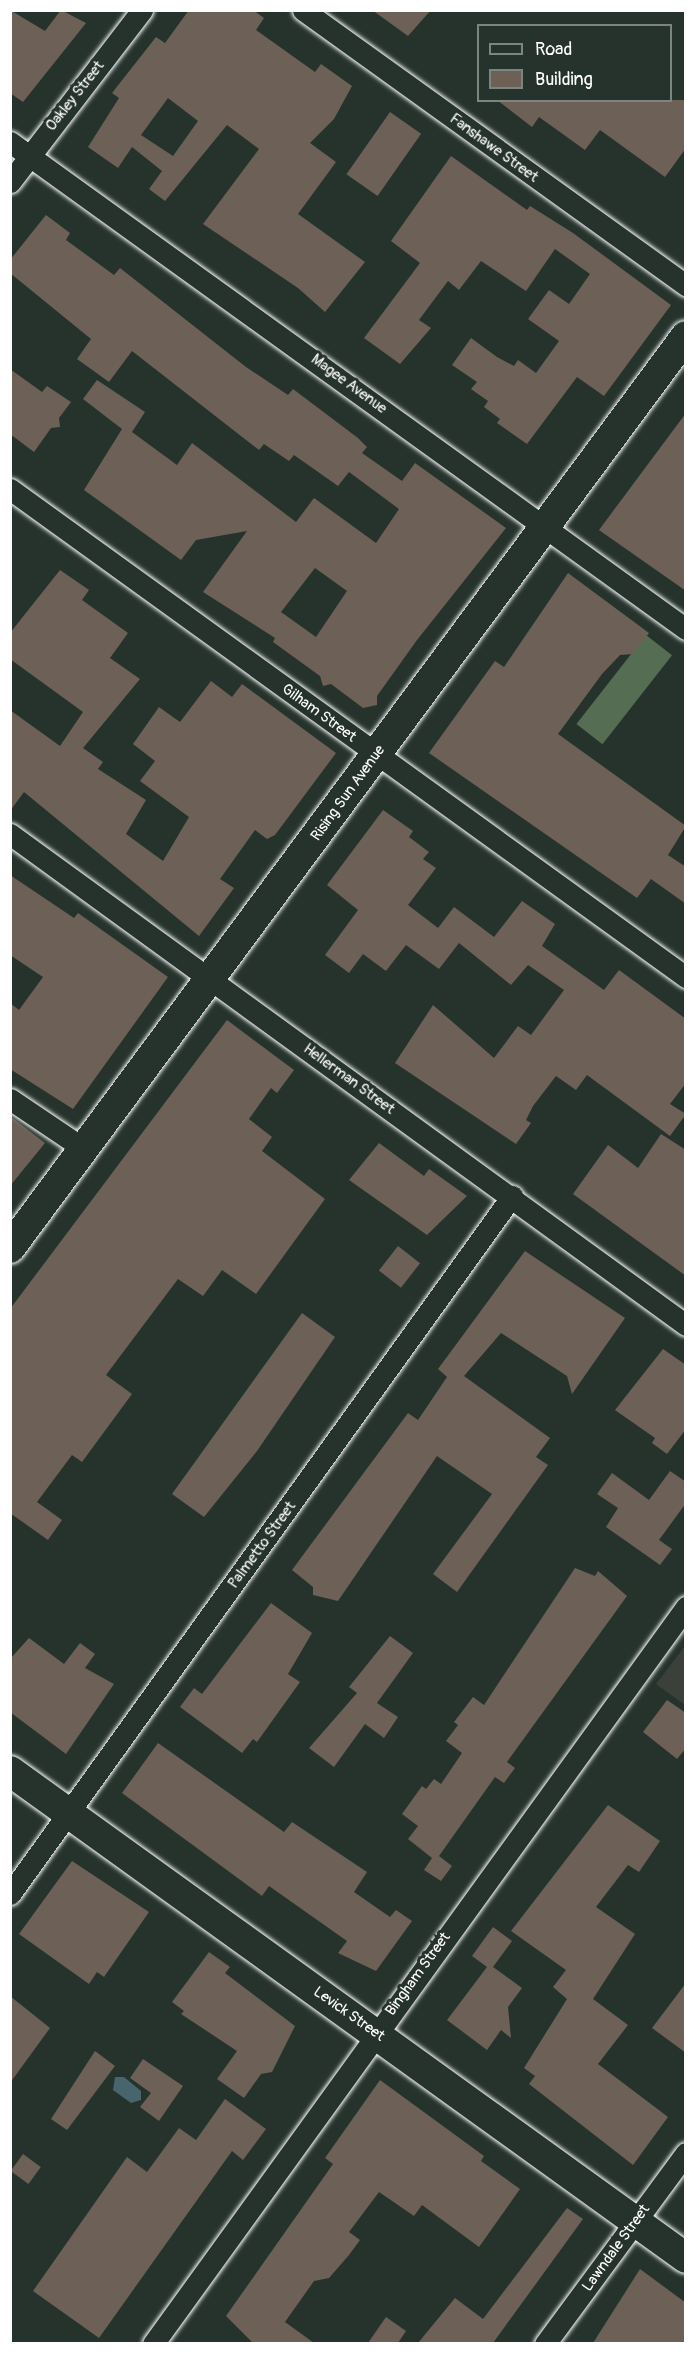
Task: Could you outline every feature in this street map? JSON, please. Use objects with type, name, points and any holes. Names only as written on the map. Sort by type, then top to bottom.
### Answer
[{"type":"main road","name":"Rising Sun Avenue","points":[[10,1248],[212,980],[376,754],[547,527],[686,336]]},
{"type":"main road","name":"Levick Street","points":[[10,1771],[686,2258]]},
{"type":"street","name":"Oakley Street","points":[[10,182],[142,10]]},
{"type":"street","name":"Fanshawe Street","points":[[303,10],[686,285]]},
{"type":"street","name":"Magee Avenue","points":[[10,142],[686,629]]},
{"type":"street","name":"Gilham Street","points":[[10,489],[686,977]]},
{"type":"street","name":"Hellerman Street","points":[[10,834],[512,1196],[686,1325]]},
{"type":"street","points":[[10,1099],[84,1149]]},
{"type":"street","name":"Palmetto Street","points":[[10,1894],[512,1196]]},
{"type":"street","name":"Bingham Street","points":[[153,2343],[375,2032],[686,1606]]},
{"type":"street","name":"Lawndale Street","points":[[545,2343],[686,2152]]},
{"type":"shaded area","points":[[685,1646],[685,1705],[656,1684]]},
{"type":"green space","points":[[646,635],[672,655],[602,744],[576,724]]},
{"type":"water","points":[[115,2077],[124,2077],[141,2091],[141,2100],[131,2103],[113,2090]]},
{"type":"building","points":[[10,10],[45,31],[61,10],[86,23],[23,102],[10,93]]},
{"type":"building","points":[[189,10],[253,10],[264,18],[256,30],[315,72],[321,64],[352,86],[334,119],[310,143],[336,162],[298,214],[365,262],[325,312],[298,288],[203,224],[259,149],[227,125],[165,201],[149,189],[162,171],[132,147],[118,168],[88,147],[119,98],[112,93],[156,37],[165,43]],"holes":[[[168,98],[198,121],[173,156],[141,135]]]},
{"type":"building","points":[[372,10],[431,10],[408,36]]},
{"type":"building","points":[[672,100],[686,100],[686,148],[665,177],[600,130],[585,150],[539,117],[532,127],[500,102],[672,102]]},
{"type":"building","points":[[390,112],[421,134],[378,196],[346,174]]},
{"type":"building","points":[[451,156],[527,210],[530,206],[573,233],[671,305],[604,396],[577,377],[527,444],[497,423],[500,419],[484,407],[488,401],[471,389],[477,382],[452,365],[471,338],[497,357],[514,366],[518,360],[536,373],[559,341],[528,319],[549,290],[569,304],[590,274],[555,249],[526,291],[481,261],[459,290],[448,281],[419,320],[431,328],[400,364],[364,338],[420,263],[391,241]]},
{"type":"building","points":[[46,215],[70,233],[66,240],[114,275],[120,268],[246,367],[288,395],[293,389],[358,438],[367,447],[362,453],[402,481],[415,463],[506,528],[417,640],[377,696],[377,705],[363,708],[331,684],[323,686],[320,676],[273,642],[275,638],[203,592],[247,531],[196,540],[181,560],[84,490],[122,429],[83,399],[97,380],[145,412],[132,432],[177,465],[192,443],[296,522],[314,498],[376,543],[399,509],[349,472],[338,486],[294,455],[289,461],[264,444],[259,450],[132,351],[109,382],[77,359],[91,339],[10,273],[10,260]],"holes":[[[315,568],[347,591],[316,637],[281,612]]]},
{"type":"building","points":[[10,369],[42,392],[47,386],[71,402],[59,418],[60,427],[51,428],[34,452],[10,434]]},
{"type":"building","points":[[686,413],[686,591],[599,530]]},
{"type":"building","points":[[60,570],[89,590],[82,600],[128,633],[110,658],[140,679],[83,748],[103,762],[98,769],[146,800],[126,834],[163,861],[189,817],[140,781],[155,761],[133,744],[159,707],[180,722],[211,681],[232,697],[242,684],[336,753],[275,835],[267,839],[255,830],[220,879],[234,888],[199,936],[24,792],[10,811],[10,710],[60,746],[83,712],[10,659],[10,633]]},
{"type":"building","points":[[568,573],[649,633],[633,654],[620,655],[602,674],[558,734],[686,826],[668,855],[686,867],[686,904],[651,879],[637,898],[429,753],[495,661],[504,667]]},
{"type":"building","points":[[383,810],[413,831],[409,837],[429,852],[423,859],[436,868],[408,905],[438,928],[454,907],[494,937],[522,901],[555,924],[542,946],[604,990],[619,970],[686,1019],[686,1083],[670,1104],[686,1114],[670,1136],[587,1075],[576,1090],[556,1076],[533,1106],[526,1120],[531,1123],[516,1144],[395,1063],[433,1005],[494,1058],[518,1026],[531,1035],[564,990],[528,965],[511,985],[459,943],[439,969],[406,945],[386,971],[363,954],[349,973],[325,955],[358,910],[327,885]]},
{"type":"building","points":[[10,875],[74,918],[78,913],[168,977],[73,1109],[10,1069],[10,1003],[19,1010],[43,977],[10,955]]},
{"type":"building","points":[[227,1020],[294,1070],[277,1093],[271,1088],[249,1119],[272,1137],[262,1151],[325,1199],[256,1294],[222,1270],[203,1296],[178,1279],[106,1375],[132,1394],[82,1462],[72,1455],[37,1502],[62,1520],[48,1540],[10,1513],[10,1309]]},
{"type":"building","points":[[10,1116],[45,1143],[10,1186]]},
{"type":"building","points":[[661,1134],[686,1150],[686,1276],[573,1194],[608,1145],[638,1168]]},
{"type":"building","points":[[379,1143],[424,1176],[429,1169],[467,1196],[427,1235],[349,1180]]},
{"type":"building","points":[[398,1246],[420,1263],[401,1288],[379,1270]]},
{"type":"building","points":[[525,1251],[625,1318],[572,1394],[567,1376],[501,1333],[464,1376],[550,1438],[536,1457],[548,1465],[457,1592],[433,1574],[492,1494],[437,1456],[338,1601],[313,1595],[313,1587],[292,1570],[408,1413],[418,1420],[447,1377],[438,1369]]},
{"type":"building","points":[[302,1313],[335,1337],[257,1451],[204,1517],[172,1494]]},
{"type":"building","points":[[663,1349],[686,1365],[686,1429],[667,1454],[652,1443],[655,1438],[615,1410]]},
{"type":"building","points":[[670,1471],[686,1482],[686,1503],[659,1540],[672,1549],[660,1565],[606,1527],[618,1508],[597,1494],[612,1473],[649,1500]]},
{"type":"building","points":[[575,1568],[595,1576],[598,1571],[627,1596],[507,1762],[515,1768],[504,1783],[495,1777],[439,1856],[452,1866],[441,1881],[424,1870],[432,1858],[408,1839],[418,1826],[402,1814],[422,1786],[426,1789],[434,1779],[441,1784],[462,1753],[446,1741],[458,1725],[454,1722],[473,1697],[484,1705]]},
{"type":"building","points":[[271,1603],[312,1633],[288,1674],[300,1682],[257,1742],[253,1739],[242,1753],[180,1707],[194,1688],[202,1694]]},
{"type":"building","points":[[390,1636],[413,1653],[377,1703],[398,1717],[384,1738],[365,1724],[334,1767],[309,1748],[357,1693],[349,1687]]},
{"type":"building","points":[[29,1638],[64,1664],[80,1643],[95,1654],[85,1668],[114,1684],[66,1754],[10,1712],[10,1659]]},
{"type":"building","points":[[667,1700],[686,1713],[686,1748],[677,1759],[643,1732]]},
{"type":"building","points":[[158,1743],[284,1832],[292,1822],[367,1872],[354,1892],[390,1917],[396,1910],[412,1921],[376,1971],[338,1953],[347,1941],[269,1886],[262,1896],[122,1793]]},
{"type":"building","points":[[608,1805],[660,1841],[639,1872],[628,1865],[596,1907],[635,1934],[593,1999],[628,2025],[598,2064],[668,2117],[633,2165],[529,2084],[535,2076],[524,2068],[567,1999],[553,1987],[566,1970],[511,1931]]},
{"type":"building","points":[[72,1861],[149,1912],[104,1977],[97,1972],[89,1984],[19,1934]]},
{"type":"building","points":[[493,1927],[512,1941],[493,1967],[522,1988],[508,2007],[511,2038],[501,2030],[487,2050],[447,2020],[487,1967],[472,1956]]},
{"type":"building","points":[[209,1952],[230,1967],[225,1973],[295,2026],[272,2072],[261,2074],[244,2098],[217,2079],[237,2051],[181,2014],[184,2011],[172,2002]]},
{"type":"building","points":[[686,1983],[686,2053],[652,2028]]},
{"type":"building","points":[[10,1996],[50,2028],[10,2083]]},
{"type":"building","points":[[95,2051],[115,2066],[67,2130],[51,2119]]},
{"type":"building","points":[[143,2059],[183,2086],[159,2121],[140,2107],[151,2093],[130,2078]]},
{"type":"building","points":[[380,2080],[484,2156],[481,2161],[520,2189],[479,2247],[422,2205],[414,2216],[379,2192],[349,2232],[360,2240],[329,2278],[314,2281],[285,2322],[314,2343],[253,2343],[226,2316],[333,2164],[325,2158]]},
{"type":"building","points":[[225,2099],[266,2129],[243,2160],[232,2151],[99,2338],[33,2291],[127,2157],[147,2172],[179,2128],[196,2140]]},
{"type":"building","points":[[23,2154],[41,2167],[28,2184],[11,2171]]},
{"type":"building","points":[[567,2208],[583,2219],[493,2343],[418,2343],[455,2298],[483,2319]]},
{"type":"building","points":[[640,2269],[686,2303],[686,2343],[593,2343]]},
{"type":"building","points":[[386,2317],[406,2331],[398,2343],[368,2343]]}]
